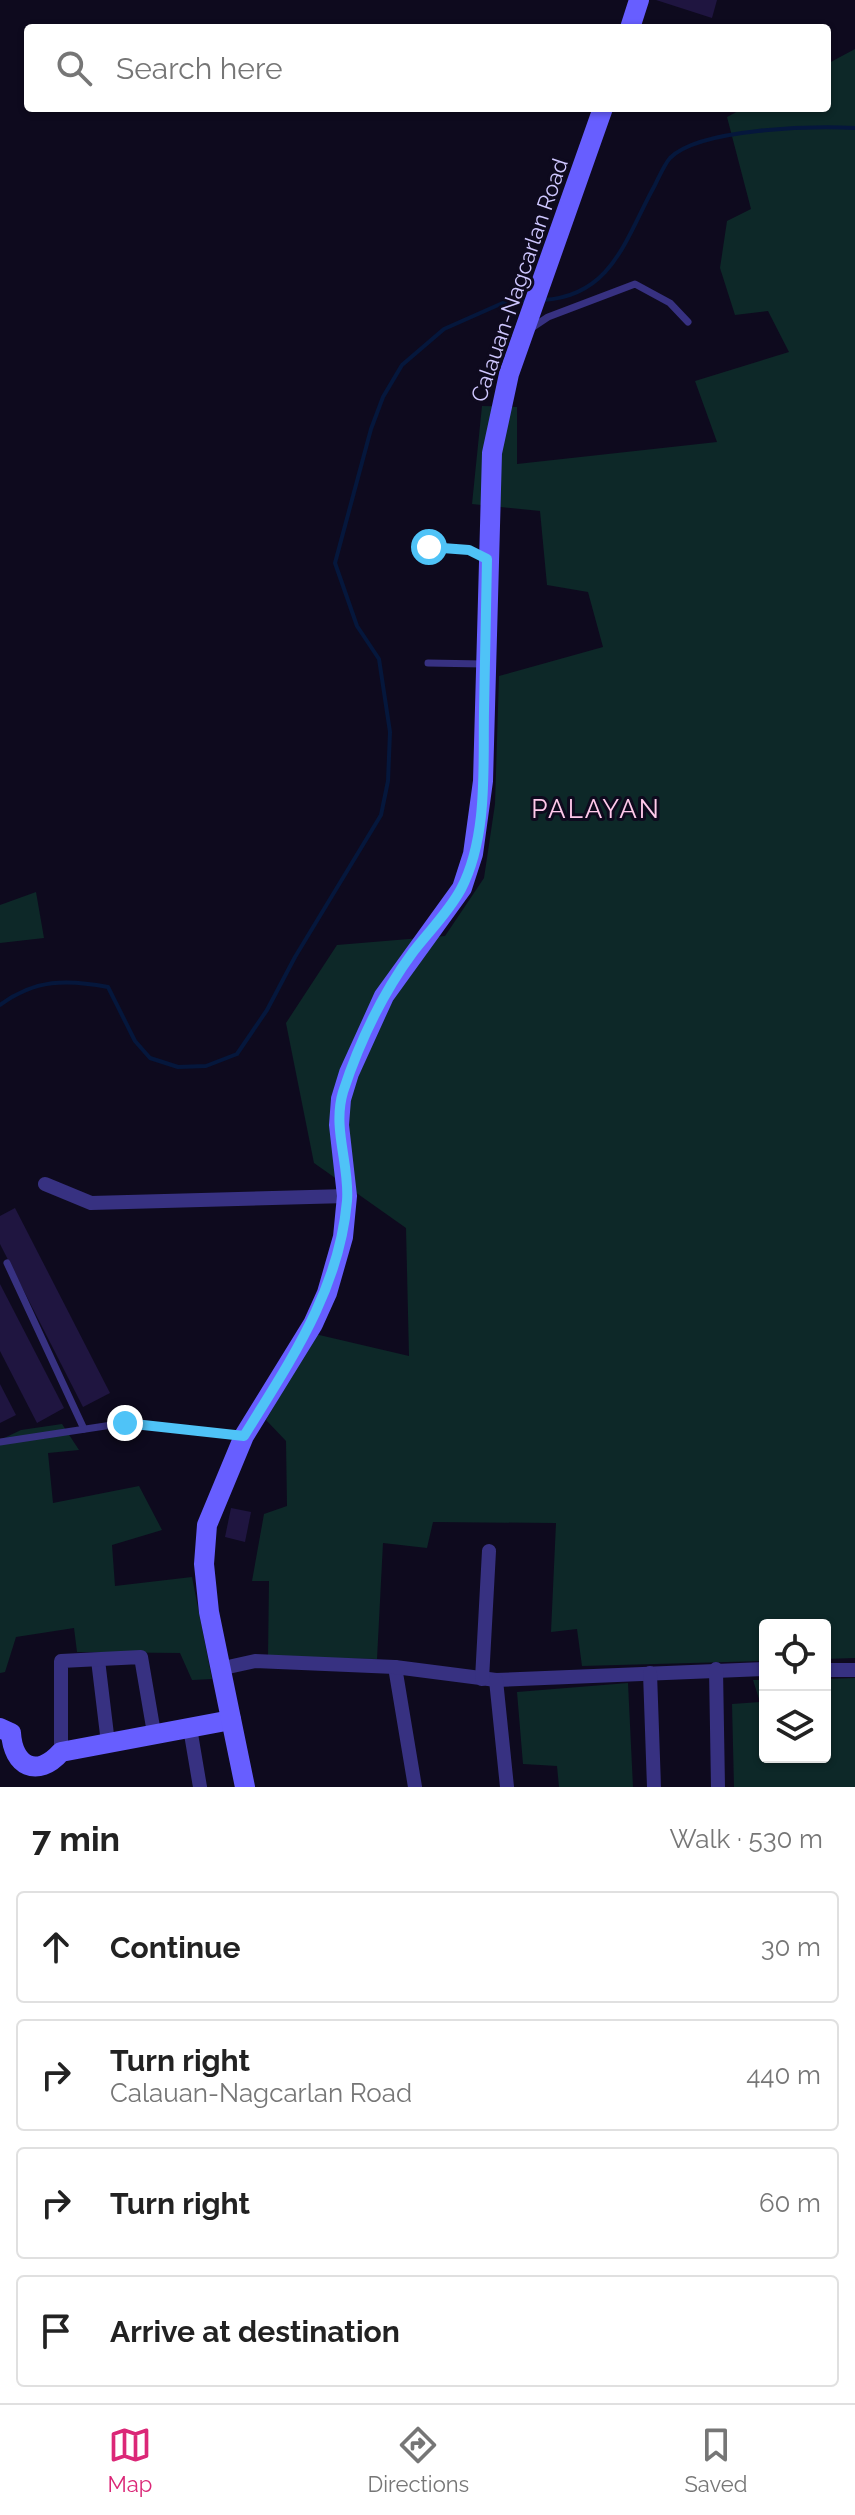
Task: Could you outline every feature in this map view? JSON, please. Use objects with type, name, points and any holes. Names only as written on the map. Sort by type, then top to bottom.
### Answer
[{"type":"main road","points":[[631,24],[639,0]]},
{"type":"main road","name":"Calauan-Nagcarlan Road","points":[[245,1787],[219,1669],[204,1564],[207,1525],[244,1436],[313,1324],[327,1293],[343,1237],[347,1196],[339,1125],[341,1099],[349,1073],[384,996],[462,888],[473,854],[483,781],[492,453],[509,374],[602,112]]},
{"type":"main road","points":[[0,1728],[11,1733],[12,1751],[27,1763],[50,1764],[61,1752],[231,1720]]},
{"type":"street","points":[[45,1184],[91,1203],[347,1196]]},
{"type":"street","points":[[489,1551],[489,1680],[507,1787]]},
{"type":"street","points":[[61,1752],[61,1661],[141,1657],[154,1733]]},
{"type":"street","points":[[98,1660],[108,1743]]},
{"type":"street","points":[[219,1669],[255,1661],[395,1667],[489,1680],[759,1669]]},
{"type":"street","points":[[395,1667],[415,1787]]},
{"type":"street","points":[[716,1669],[718,1787]]},
{"type":"street","points":[[831,1670],[855,1670]]},
{"type":"street","points":[[650,1673],[654,1787]]},
{"type":"street","points":[[190,1728],[200,1787]]},
{"type":"lane","points":[[528,325],[635,284],[670,303],[688,322]]},
{"type":"lane","points":[[429,547],[469,550],[487,559]]},
{"type":"lane","points":[[428,663],[485,664]]},
{"type":"lane","points":[[7,1263],[84,1429]]},
{"type":"lane","points":[[0,1442],[125,1423],[244,1436]]},
{"type":"green space","points":[[855,49],[855,1658],[831,1659],[831,1619],[759,1619],[759,1661],[582,1666],[577,1629],[551,1632],[556,1523],[433,1522],[427,1548],[383,1543],[377,1659],[268,1657],[269,1581],[252,1581],[264,1514],[287,1506],[286,1441],[266,1420],[315,1334],[409,1356],[406,1228],[314,1163],[286,1023],[337,945],[445,936],[484,878],[495,804],[499,676],[603,647],[588,592],[547,585],[540,511],[472,504],[482,406],[517,407],[517,464],[717,442],[695,381],[789,352],[768,311],[735,315],[720,268],[727,221],[751,209],[727,117],[736,112],[831,112],[831,62]]},
{"type":"green space","points":[[36,892],[44,938],[0,943],[0,905]]},
{"type":"green space","points":[[62,1424],[79,1450],[48,1453],[53,1503],[139,1486],[162,1530],[112,1545],[115,1586],[192,1577],[212,1679],[192,1680],[180,1653],[77,1652],[74,1628],[16,1637],[5,1672],[0,1673],[0,1440],[21,1430]]},
{"type":"green space","points":[[855,1678],[855,1787],[734,1787],[732,1704],[759,1702],[759,1763],[831,1763],[831,1679]]},
{"type":"green space","points":[[753,1680],[759,1680],[759,1699]]},
{"type":"green space","points":[[628,1683],[633,1787],[559,1787],[557,1766],[523,1764],[517,1692]]},
{"type":"building","points":[[656,0],[717,0],[712,18]]},
{"type":"building","points":[[15,1208],[110,1393],[83,1407],[0,1244],[0,1216]]},
{"type":"building","points":[[0,1284],[64,1408],[37,1423],[0,1351]]},
{"type":"building","points":[[0,1384],[16,1415],[0,1423]]},
{"type":"building","points":[[231,1508],[251,1512],[245,1542],[225,1537]]},
{"type":"waterway","points":[[543,300],[567,296],[586,288],[602,276],[625,243],[666,164],[685,148],[706,140],[758,131],[855,128]]},
{"type":"waterway","points":[[0,1005],[26,990],[52,983],[108,987],[135,1041],[150,1058],[178,1067],[206,1066],[237,1054],[267,1010],[295,957],[381,815],[388,781],[390,732],[379,659],[357,626],[335,563],[371,429],[383,397],[402,365],[444,329],[505,302],[526,301]]},
{"type":"district","name":"PALAYAN","points":[[596,809]]},
{"type":"route","points":[[125,1423],[212,1430],[244,1436],[313,1324],[327,1293],[343,1237],[347,1196],[339,1125],[341,1099],[349,1073],[397,974],[462,888],[479,825],[483,781],[487,559],[469,550],[429,547]]}]
